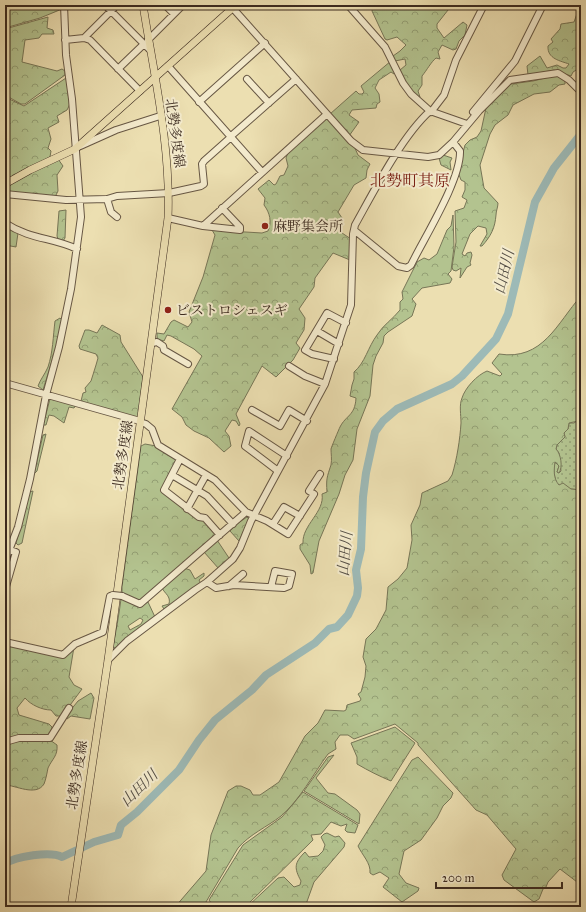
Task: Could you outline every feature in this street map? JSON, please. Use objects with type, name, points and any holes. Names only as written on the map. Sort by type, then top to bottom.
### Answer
[{"type":"main road","name":"北勢多度線","points":[[71,907],[108,660],[168,218],[169,193],[167,166],[150,50],[146,42],[143,5]]},
{"type":"main road","points":[[5,184],[30,170],[77,148],[233,6]]},
{"type":"street","points":[[5,561],[10,550],[30,479],[46,395],[66,316],[81,217],[77,148],[65,40],[64,5]]},
{"type":"street","points":[[105,5],[146,42]]},
{"type":"street","points":[[84,38],[117,5]]},
{"type":"street","points":[[165,5],[174,14]]},
{"type":"street","points":[[118,69],[183,5]]},
{"type":"street","points":[[348,5],[385,47],[407,89],[431,111],[467,124]]},
{"type":"street","points":[[108,660],[127,641],[207,582],[233,559],[240,548],[253,516],[307,421],[325,384],[334,359],[352,300],[354,230],[364,209],[418,122],[431,111],[444,95],[456,60],[484,5]]},
{"type":"street","points":[[467,124],[471,114],[481,100],[514,61],[543,5]]},
{"type":"street","points":[[233,6],[356,146],[364,150],[435,157],[442,153],[502,86],[515,78],[558,73],[569,80],[581,92]]},
{"type":"street","points":[[65,40],[84,38],[90,40],[140,91]]},
{"type":"street","points":[[199,102],[265,43]]},
{"type":"street","points":[[168,66],[262,172]]},
{"type":"street","points":[[247,79],[269,103]]},
{"type":"street","points":[[5,194],[80,200],[107,199],[117,196],[169,193],[204,184],[202,164],[204,161],[296,79]]},
{"type":"street","points":[[203,226],[327,114]]},
{"type":"street","points":[[77,148],[116,130],[160,116]]},
{"type":"street","points":[[354,230],[398,266],[407,268],[411,265],[443,203],[454,174],[460,151],[452,142]]},
{"type":"street","points":[[107,199],[111,212],[117,217]]},
{"type":"street","points":[[168,218],[203,226],[240,230],[240,227],[222,208]]},
{"type":"street","points":[[5,223],[22,234],[59,241],[77,248]]},
{"type":"street","points":[[334,359],[312,354],[305,350],[327,313],[346,323]]},
{"type":"street","points":[[316,331],[339,344]]},
{"type":"street","points":[[152,343],[157,342],[163,346],[164,350],[188,364]]},
{"type":"street","points":[[289,366],[305,376],[325,384]]},
{"type":"street","points":[[5,382],[140,422],[150,427],[158,445],[219,483],[246,512],[273,524],[288,534],[314,494],[309,491],[320,474]]},
{"type":"street","points":[[252,410],[280,426],[289,410],[307,421]]},
{"type":"street","points":[[278,471],[245,446],[249,431],[287,456]]},
{"type":"street","points":[[180,459],[164,490],[199,518],[205,518],[220,535]]},
{"type":"street","points":[[172,475],[207,496],[232,524]]},
{"type":"street","points":[[188,509],[206,475]]},
{"type":"street","points":[[273,524],[284,507],[300,516]]},
{"type":"street","points":[[5,642],[63,655],[75,644],[103,632],[110,596],[122,596],[140,604],[246,512]]},
{"type":"street","points":[[5,590],[16,552],[10,550]]},
{"type":"street","points":[[228,586],[243,574]]},
{"type":"street","points":[[207,582],[216,588],[228,586],[270,587]]},
{"type":"street","points":[[5,742],[18,738],[50,738],[69,708]]},
{"type":"green space","points":[[5,5],[62,5],[62,9],[40,18],[5,28]]},
{"type":"green space","points":[[373,5],[452,5],[437,24],[437,28],[444,38],[463,22],[467,25],[465,35],[459,41],[456,49],[453,50],[442,45],[438,52],[440,59],[436,58],[422,76],[422,85],[418,91],[420,97],[417,98],[408,88],[400,70],[406,65],[405,59],[395,61],[393,56],[406,45],[397,37],[387,40],[385,39],[372,11]]},
{"type":"green space","points":[[580,5],[581,67],[573,72],[571,76],[554,70],[528,75],[527,66],[540,56],[547,68],[557,65],[566,68],[569,64],[552,57],[548,50],[548,46],[553,42],[551,39],[560,29],[561,24],[574,22]]},
{"type":"green space","points":[[48,17],[47,28],[53,30],[54,34],[42,34],[39,38],[25,40],[22,62],[57,71],[62,69],[65,71],[65,75],[25,104],[21,104],[5,95],[5,29]]},
{"type":"green space","points":[[391,61],[395,73],[394,74],[391,72],[379,80],[375,88],[379,94],[380,102],[377,104],[376,108],[352,110],[349,115],[359,122],[349,136],[330,114],[356,91],[359,94],[362,94],[364,92],[361,86]]},
{"type":"green space","points":[[557,75],[565,81],[565,84],[559,85],[550,92],[534,94],[513,105],[508,115],[495,125],[490,134],[480,165],[484,188],[498,203],[495,224],[488,239],[482,246],[480,246],[487,234],[486,228],[478,226],[470,234],[462,254],[465,256],[467,253],[471,252],[471,265],[467,267],[460,278],[461,268],[456,271],[453,270],[452,267],[456,242],[455,211],[464,208],[467,200],[462,197],[465,190],[465,182],[461,180],[458,172],[465,145],[470,140],[477,137],[481,131],[486,108],[511,84],[533,81]]},
{"type":"green space","points":[[66,78],[70,104],[67,110],[57,116],[59,122],[48,128],[51,139],[48,148],[51,151],[50,157],[5,182],[5,138],[10,123],[5,118],[5,97],[24,106]]},
{"type":"green space","points":[[326,117],[354,146],[358,155],[370,164],[367,170],[366,178],[354,185],[338,212],[342,218],[340,229],[342,233],[351,239],[350,260],[333,253],[315,278],[314,287],[299,309],[305,318],[304,330],[296,343],[300,348],[293,360],[276,377],[262,366],[236,414],[240,424],[239,426],[236,421],[232,420],[225,431],[229,436],[231,446],[224,452],[209,438],[194,431],[186,425],[182,417],[172,409],[202,356],[194,349],[171,336],[167,335],[164,341],[157,339],[157,333],[164,334],[171,322],[174,320],[188,327],[192,322],[189,312],[203,277],[215,235],[212,230],[262,233],[268,231],[270,218],[264,205],[265,198],[258,189],[269,180],[274,185],[276,184],[280,176],[284,175],[288,166],[286,158],[289,150]]},
{"type":"green space","points":[[443,155],[452,158],[450,162],[451,170],[441,165],[439,158]]},
{"type":"green space","points":[[58,159],[63,166],[57,175],[58,191],[55,197],[5,194],[5,186]]},
{"type":"green space","points":[[66,210],[65,238],[63,241],[58,239],[57,236],[59,211]]},
{"type":"green space","points":[[453,215],[454,247],[451,271],[448,274],[452,279],[450,283],[422,288],[412,299],[416,304],[412,316],[384,336],[383,343],[373,365],[370,396],[357,429],[353,460],[345,475],[339,494],[319,541],[313,573],[311,574],[310,565],[300,549],[300,545],[303,543],[306,530],[320,507],[322,494],[327,492],[332,445],[342,423],[354,408],[356,398],[350,396],[354,372],[361,364],[379,331],[400,310],[400,302],[403,299],[402,292],[417,262],[424,258],[429,260],[437,254],[447,230],[451,226]]},
{"type":"green space","points":[[5,225],[18,233],[16,247],[5,245]]},
{"type":"green space","points":[[581,296],[581,416],[578,421],[569,423],[568,429],[564,433],[565,437],[557,445],[556,449],[560,457],[561,467],[559,473],[557,472],[559,466],[555,462],[554,471],[559,485],[563,483],[571,489],[581,490],[581,853],[576,870],[581,885],[560,869],[543,889],[539,899],[534,902],[504,880],[502,875],[516,849],[487,815],[476,810],[418,745],[418,743],[395,724],[354,739],[348,735],[340,735],[335,742],[336,749],[328,754],[288,810],[238,848],[203,907],[175,907],[206,871],[211,835],[228,791],[236,786],[241,786],[250,790],[253,795],[260,795],[279,782],[305,736],[318,723],[325,710],[344,711],[346,710],[347,705],[360,701],[361,699],[358,694],[361,692],[365,677],[366,666],[363,657],[366,639],[376,629],[386,610],[388,587],[398,579],[407,568],[412,540],[411,525],[420,505],[422,493],[448,481],[452,475],[460,436],[460,410],[462,398],[466,390],[475,379],[487,371],[500,376],[502,374],[492,363],[499,354],[514,355],[527,352],[548,338]]},
{"type":"green space","points":[[60,318],[62,320],[56,348],[43,390],[38,386],[50,361],[55,321]]},
{"type":"green space","points":[[102,325],[120,335],[121,342],[143,377],[138,418],[82,403],[81,401],[83,393],[86,392],[85,388],[91,381],[98,358],[96,354],[80,349],[79,346],[85,330],[97,333]]},
{"type":"green space","points":[[50,399],[76,405],[74,408],[69,407],[64,423],[54,416],[49,415],[46,425],[43,425]]},
{"type":"green space","points":[[581,416],[581,490],[571,489],[559,485],[556,482],[554,464],[557,462],[559,466],[557,472],[559,473],[561,471],[559,453],[556,449],[557,445],[565,437],[564,433],[568,429],[569,423],[574,423],[580,419]]},
{"type":"green space","points":[[46,434],[37,471],[34,474],[43,435]]},
{"type":"green space","points":[[145,444],[156,446],[177,459],[163,491],[205,520],[219,536],[141,602],[122,595],[122,587],[141,446]]},
{"type":"green space","points":[[33,491],[22,543],[18,545],[16,543],[29,492]]},
{"type":"green space","points":[[247,517],[249,519],[239,541],[230,531]]},
{"type":"green space","points":[[217,540],[229,558],[219,569],[204,552]]},
{"type":"green space","points":[[184,568],[190,570],[195,579],[204,573],[204,576],[199,580],[201,584],[164,609],[162,606],[169,604],[169,601],[162,588]]},
{"type":"green space","points":[[123,598],[137,605],[148,602],[155,617],[115,648],[113,647],[121,599]],"holes":[[[140,618],[143,620],[141,624],[130,630],[128,626]]]},
{"type":"green space","points":[[5,643],[63,656],[74,647],[69,677],[74,685],[82,689],[62,716],[56,716],[51,710],[37,707],[25,698],[17,708],[19,715],[49,724],[52,727],[50,736],[5,740]]},
{"type":"green space","points":[[91,693],[94,698],[90,719],[71,716],[67,719],[65,717],[78,701]]},
{"type":"green space","points":[[395,727],[415,743],[391,781],[357,764],[357,757],[351,743]]},
{"type":"green space","points":[[19,739],[50,740],[57,745],[57,752],[48,768],[44,784],[36,790],[5,785],[5,743]]},
{"type":"green space","points":[[334,755],[316,778],[328,793],[335,794],[357,810],[360,814],[359,824],[304,791],[328,757]]},
{"type":"green space","points":[[418,757],[453,793],[421,840],[404,851],[399,874],[406,883],[419,888],[418,891],[402,902],[383,887],[389,878],[380,872],[373,875],[370,873],[368,862],[358,846],[412,760]]},
{"type":"green space","points":[[303,792],[358,825],[355,833],[347,832],[345,830],[347,824],[341,826],[331,822],[321,834],[311,835],[313,840],[245,907],[214,907],[209,900],[243,845],[282,817]]},
{"type":"green space","points":[[327,833],[335,837],[339,836],[345,843],[344,847],[314,882],[305,907],[247,907],[278,878],[284,877],[294,887],[300,885],[301,881],[296,869],[299,859],[305,852],[309,857],[318,856],[323,851],[325,845],[321,837]]},
{"type":"waterway","name":"山田川","points":[[5,864],[10,861],[33,855],[50,854],[62,857],[94,842],[118,835],[121,825],[137,812],[179,770],[199,740],[215,720],[252,690],[266,675],[315,643],[329,629],[337,627],[348,615],[357,596],[358,588],[356,570],[361,549],[363,497],[366,473],[375,432],[383,421],[397,409],[452,384],[462,376],[496,339],[508,314],[535,202],[554,168],[581,134]]},
{"type":"place","name":"麻野集会所","points":[[265,226]]},
{"type":"place","name":"ビストロシェスギ","points":[[168,310]]},
{"type":"district","name":"北勢町其原","points":[[410,180]]}]
